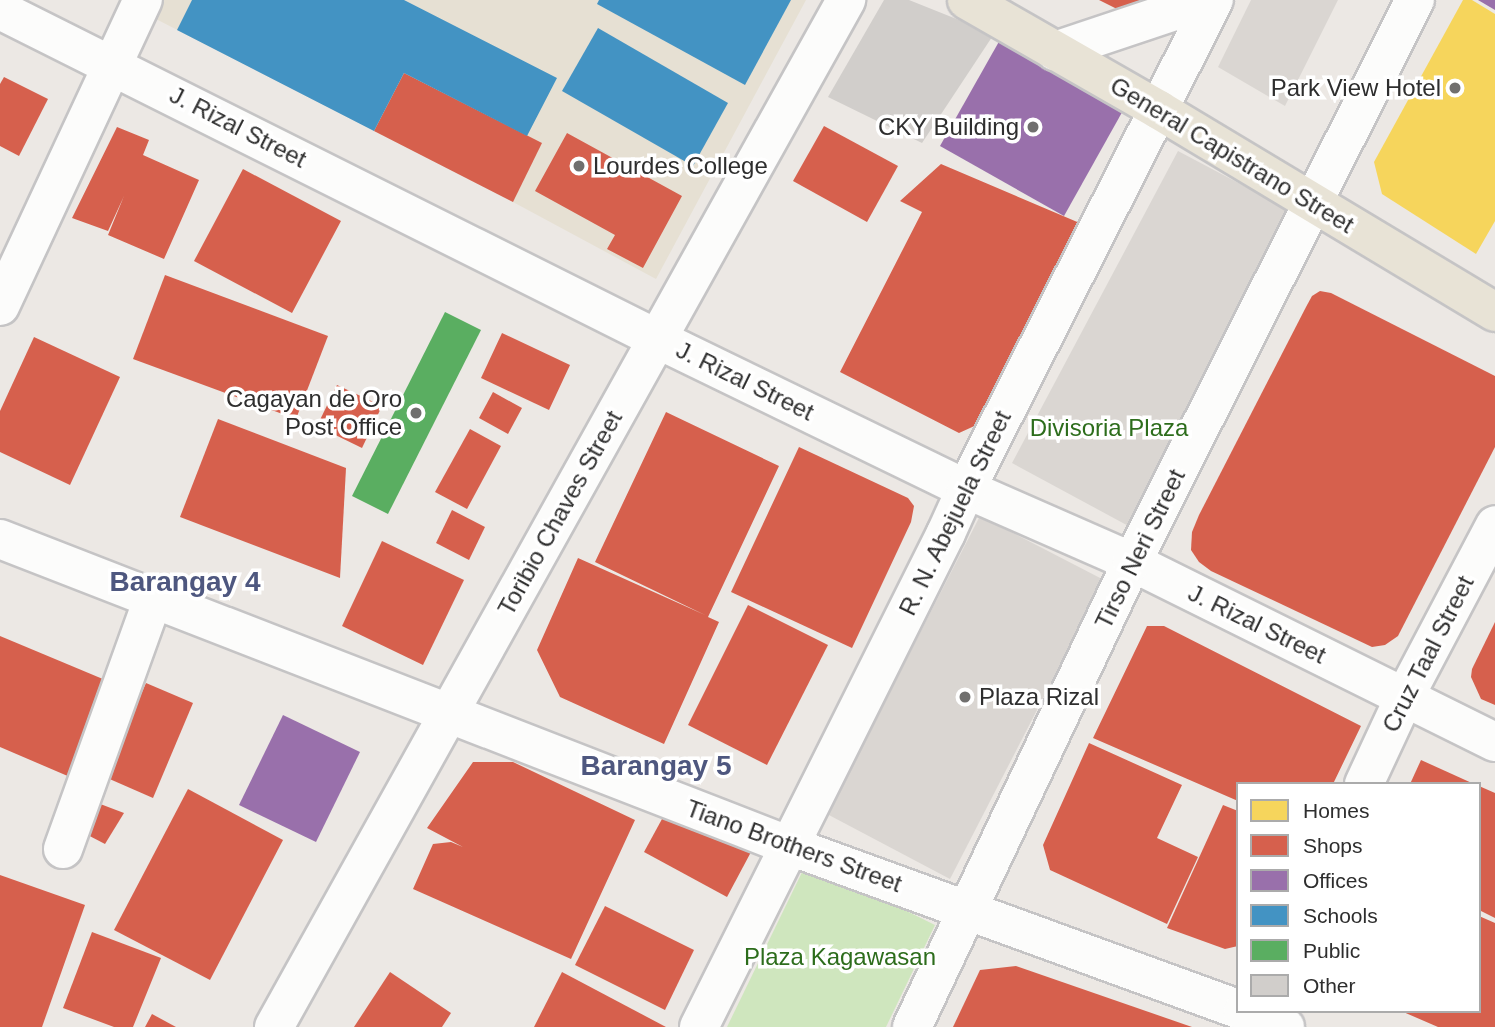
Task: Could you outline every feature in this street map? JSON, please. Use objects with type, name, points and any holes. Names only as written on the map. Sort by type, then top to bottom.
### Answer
[{"type":"main road","name":"General Capistrano Street","points":[[967,0],[1158,110],[1495,312]]},
{"type":"street","points":[[0,306],[143,0]]},
{"type":"street","name":"Toribio Chaves Street","points":[[274,1027],[846,0]]},
{"type":"street","points":[[1055,51],[1207,0]]},
{"type":"street","name":"R. N. Abejuela Street","points":[[699,1027],[947,533],[966,489],[1214,0]]},
{"type":"street","name":"Tirso Neri Street","points":[[912,1027],[1132,562],[1415,0]]},
{"type":"street","name":"J. Rizal Street","points":[[0,10],[113,64],[657,339],[966,489],[1132,562],[1495,742]]},
{"type":"street","name":"Cruz Taal Street","points":[[1365,782],[1405,696],[1495,525]]},
{"type":"street","name":"Tiano Brothers Street","points":[[0,539],[790,846],[1236,1010]]},
{"type":"street","points":[[63,849],[153,599]]},
{"type":"shaded area","name":"Lourdes College","points":[[163,0],[806,0],[656,279],[513,202],[154,18]]},
{"type":"shaded area","points":[[1251,0],[1338,0],[1285,106],[1218,67]]},
{"type":"shaded area","name":"Divisoria Plaza","points":[[1178,151],[1299,215],[1134,529],[1012,463]]},
{"type":"shaded area","name":"Plaza Rizal","points":[[980,516],[1104,580],[950,879],[827,814]]},
{"type":"green space","name":"Plaza Kagawasan","points":[[807,862],[935,925],[886,1027],[727,1027]]},
{"type":"building: Homes","name":"Park View Hotel","points":[[1463,0],[1472,0],[1495,14],[1495,221],[1476,254],[1382,194],[1374,162]]},
{"type":"building: Shops","points":[[1099,0],[1167,0],[1125,13]]},
{"type":"building: Shops","points":[[404,73],[542,143],[513,202],[374,131]]},
{"type":"building: Shops","points":[[4,77],[48,99],[19,156],[0,146],[0,84]]},
{"type":"building: Shops","points":[[824,126],[898,166],[867,222],[793,181]]},
{"type":"building: Shops","points":[[117,127],[149,140],[143,155],[199,180],[164,259],[108,235],[124,196],[108,231],[72,218]]},
{"type":"building: Shops","points":[[567,133],[682,196],[643,268],[607,249],[615,235],[535,191]]},
{"type":"building: Shops","points":[[941,164],[1082,224],[981,423],[959,433],[840,372],[922,212],[900,201]]},
{"type":"building: Shops","points":[[243,169],[341,221],[292,313],[194,261]]},
{"type":"building: Shops","points":[[165,275],[328,336],[296,419],[133,359]]},
{"type":"building: Shops","points":[[1320,291],[1331,293],[1495,376],[1495,447],[1398,636],[1385,645],[1372,647],[1211,571],[1199,562],[1191,550],[1192,532],[1199,515],[1306,307],[1312,296]]},
{"type":"building: Shops","points":[[502,333],[570,365],[549,410],[481,378]]},
{"type":"building: Shops","points":[[34,337],[120,377],[70,485],[0,452],[0,411]]},
{"type":"building: Shops","points":[[337,385],[382,406],[362,448],[317,426]]},
{"type":"building: Shops","points":[[493,392],[522,408],[508,434],[479,418]]},
{"type":"building: Shops","points":[[666,412],[779,466],[708,617],[719,622],[664,744],[560,697],[537,650],[578,558],[705,615],[595,562]]},
{"type":"building: Shops","points":[[218,419],[346,468],[340,578],[180,517]]},
{"type":"building: Shops","points":[[470,429],[501,446],[467,509],[435,492]]},
{"type":"building: Shops","points":[[799,447],[908,498],[914,506],[911,522],[852,648],[731,592]]},
{"type":"building: Shops","points":[[452,510],[485,527],[469,560],[436,543]]},
{"type":"building: Shops","points":[[382,541],[464,580],[423,665],[342,626]]},
{"type":"building: Shops","points":[[748,605],[828,645],[767,765],[688,725]]},
{"type":"building: Shops","points":[[1495,622],[1495,705],[1481,699],[1471,677],[1472,669]]},
{"type":"building: Shops","points":[[1147,626],[1164,626],[1361,726],[1334,782],[1236,782],[1236,800],[1093,738]]},
{"type":"building: Shops","points":[[0,636],[110,682],[70,777],[0,747]]},
{"type":"building: Shops","points":[[146,683],[193,703],[153,798],[105,777]]},
{"type":"building: Shops","points":[[1089,743],[1182,785],[1157,838],[1198,857],[1167,924],[1050,870],[1043,845]]},
{"type":"building: Shops","points":[[1421,760],[1470,782],[1411,782]]},
{"type":"building: Shops","points":[[473,762],[513,762],[635,820],[571,959],[413,889],[433,844],[451,842],[463,847],[427,828]]},
{"type":"building: Shops","points":[[1481,787],[1495,793],[1495,918],[1481,911]]},
{"type":"building: Shops","points":[[188,789],[283,840],[210,980],[114,930]]},
{"type":"building: Shops","points":[[95,802],[124,813],[105,844],[80,831]]},
{"type":"building: Shops","points":[[1223,805],[1236,810],[1236,946],[1225,949],[1167,928]]},
{"type":"building: Shops","points":[[668,808],[751,852],[727,897],[644,852]]},
{"type":"building: Shops","points":[[0,875],[85,905],[42,1027],[0,1027]]},
{"type":"building: Shops","points":[[605,906],[694,950],[665,1010],[575,965]]},
{"type":"building: Shops","points":[[1481,917],[1495,923],[1495,1027],[1438,1027],[1406,1013],[1481,1013]]},
{"type":"building: Shops","points":[[92,932],[161,958],[133,1027],[114,1027],[63,1008]]},
{"type":"building: Shops","points":[[1016,966],[1192,1027],[953,1027],[980,970]]},
{"type":"building: Shops","points":[[390,972],[451,1013],[442,1027],[354,1027]]},
{"type":"building: Shops","points":[[562,972],[666,1027],[534,1027]]},
{"type":"building: Shops","points":[[152,1014],[176,1027],[145,1027]]},
{"type":"building: Offices","points":[[1478,0],[1495,0],[1495,10]]},
{"type":"building: Offices","name":"CKY Building","points":[[1001,38],[1125,107],[1064,216],[940,146]]},
{"type":"building: Offices","points":[[283,715],[360,752],[316,842],[239,805]]},
{"type":"building: Schools","points":[[192,0],[404,0],[557,78],[527,136],[404,73],[374,131],[177,30]]},
{"type":"building: Schools","points":[[599,0],[791,0],[745,85],[597,4]]},
{"type":"building: Schools","points":[[598,28],[728,103],[693,166],[562,91]]},
{"type":"building: Public","name":"Cagayan de Oro Post Office","points":[[445,312],[481,330],[388,514],[352,496]]},
{"type":"building: Other","points":[[884,0],[909,0],[994,34],[922,143],[828,97]]},
{"type":"place","name":"Park View Hotel","points":[[1455,88]]},
{"type":"place","name":"CKY Building","points":[[1033,127]]},
{"type":"place","name":"Lourdes College","points":[[579,166]]},
{"type":"place","name":"Cagayan de Oro Post Office","points":[[416,413]]},
{"type":"place","name":"Plaza Rizal","points":[[965,697]]},
{"type":"district","name":"Barangay 4","points":[[185,582]]},
{"type":"district","name":"Barangay 5","points":[[656,766]]}]
